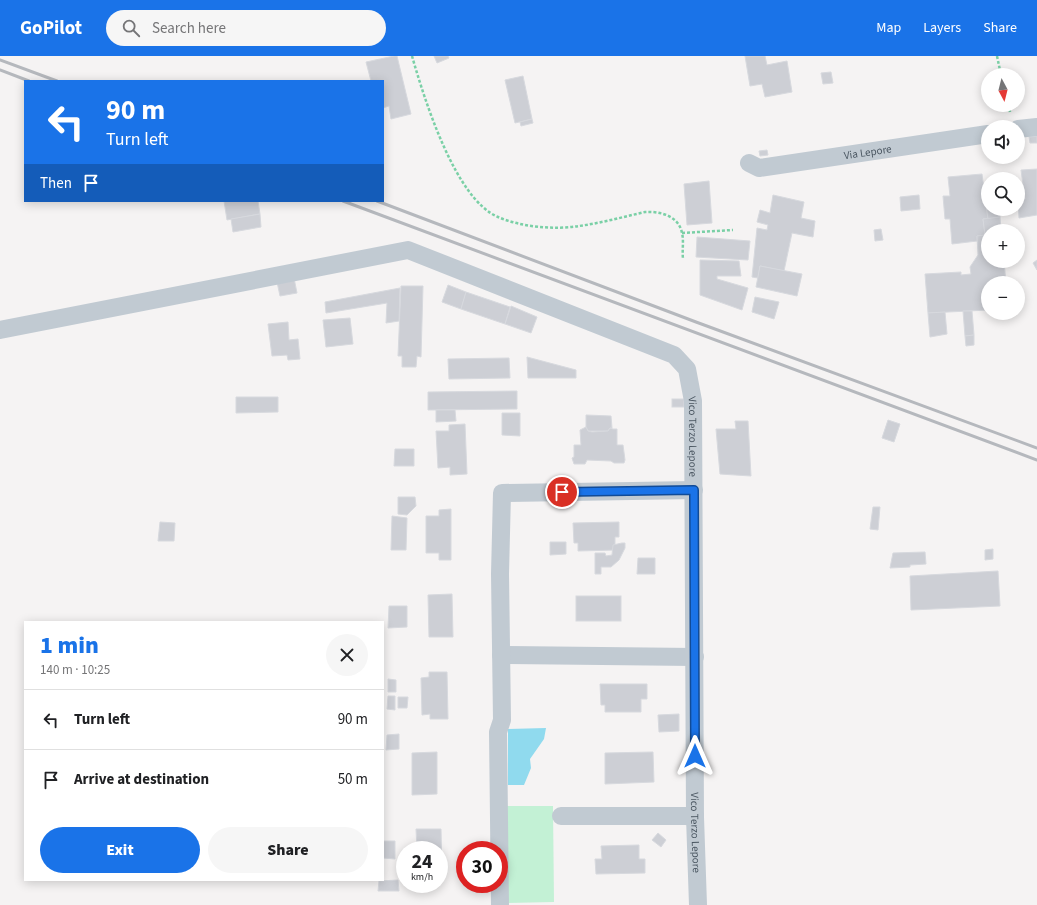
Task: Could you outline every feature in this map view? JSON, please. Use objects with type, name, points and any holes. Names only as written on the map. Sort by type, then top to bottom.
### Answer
[{"type":"street","points":[[1025,128],[1037,126]]},
{"type":"street","name":"Via Lepore","points":[[749,163],[759,168],[776,166],[981,135]]},
{"type":"street","name":"Vico Terzo Lepore","points":[[0,330],[408,250],[674,355],[686,369],[693,401],[695,817],[698,905]]},
{"type":"street","points":[[500,905],[498,732],[502,720],[500,574],[502,493],[694,490]]},
{"type":"street","points":[[501,655],[694,657]]},
{"type":"street","points":[[561,816],[695,817]]},
{"type":"path","points":[[412,56],[428,110],[450,160],[477,202],[497,217],[536,227],[578,226],[651,211],[671,216],[679,225],[682,233],[682,258]]},
{"type":"path","points":[[998,56],[1000,68]]},
{"type":"path","points":[[682,233],[733,230]]},
{"type":"green space","points":[[504,806],[553,806],[554,902],[505,903],[505,893],[508,893],[508,841],[504,841]]},
{"type":"water","points":[[546,728],[544,739],[530,759],[531,768],[524,785],[508,785],[508,729]]},
{"type":"building","points":[[397,56],[411,114],[391,119],[389,106],[384,108],[384,80],[371,80],[366,62]]},
{"type":"building","points":[[434,56],[448,56],[449,58],[437,63]]},
{"type":"building","points":[[745,56],[765,56],[767,65],[787,61],[792,92],[765,97],[762,84],[750,86]]},
{"type":"building","points":[[831,72],[833,83],[823,84],[821,73]]},
{"type":"building","points":[[523,76],[532,119],[515,123],[505,80]]},
{"type":"building","points":[[532,119],[533,123],[521,126],[520,122]]},
{"type":"building","points":[[1037,136],[1037,143],[1030,143],[1029,137]]},
{"type":"building","points":[[767,150],[768,155],[760,156],[759,151]]},
{"type":"building","points":[[1037,169],[1037,215],[1019,218],[1019,216],[1025,216],[1025,172],[1021,172],[1021,170]]},
{"type":"building","points":[[981,174],[981,216],[988,216],[988,219],[983,219],[984,224],[981,224],[981,236],[977,236],[977,241],[952,244],[950,219],[945,219],[943,196],[950,196],[948,177]]},
{"type":"building","points":[[709,181],[712,223],[687,225],[684,184]]},
{"type":"building","points":[[773,195],[804,202],[801,218],[815,221],[813,237],[792,233],[784,271],[760,266],[758,278],[752,277],[757,228],[767,230],[768,225],[757,222],[760,210],[770,213]]},
{"type":"building","points":[[919,195],[920,209],[901,211],[900,197]]},
{"type":"building","points":[[224,202],[258,202],[260,214],[227,220]]},
{"type":"building","points":[[260,214],[261,227],[233,232],[231,219]]},
{"type":"building","points":[[988,216],[1000,216],[1000,217],[988,219]]},
{"type":"building","points":[[1000,217],[1000,224],[984,224],[983,219]]},
{"type":"building","points":[[881,229],[883,240],[875,241],[874,230]]},
{"type":"building","points":[[977,236],[981,236],[981,268],[1005,268],[1005,276],[981,276],[981,310],[928,313],[925,274],[961,272],[961,275],[971,274],[970,267],[978,255]]},
{"type":"building","points":[[697,237],[750,241],[748,260],[696,257]]},
{"type":"building","points":[[700,260],[739,261],[741,276],[717,276],[717,279],[748,288],[742,310],[700,295]]},
{"type":"building","points":[[1037,260],[1037,270],[1033,263]]},
{"type":"building","points":[[760,266],[802,274],[797,296],[756,287]]},
{"type":"building","points":[[294,278],[297,293],[280,296],[277,282]]},
{"type":"building","points":[[448,285],[466,292],[461,309],[442,302]]},
{"type":"building","points":[[401,286],[423,286],[421,357],[417,356],[416,367],[402,367],[402,356],[398,356]]},
{"type":"building","points":[[400,288],[399,321],[386,323],[387,303],[326,313],[325,302]]},
{"type":"building","points":[[466,292],[510,307],[505,324],[461,309]]},
{"type":"building","points":[[755,297],[779,302],[774,319],[752,312]]},
{"type":"building","points":[[511,306],[537,317],[531,333],[505,324]]},
{"type":"building","points":[[963,311],[972,311],[974,335],[965,336]]},
{"type":"building","points":[[945,312],[947,334],[930,337],[928,313]]},
{"type":"building","points":[[350,318],[353,344],[326,347],[323,320]]},
{"type":"building","points":[[288,322],[289,340],[298,339],[300,359],[288,360],[287,355],[272,356],[268,324]]},
{"type":"building","points":[[974,335],[974,345],[966,346],[965,336]]},
{"type":"building","points":[[527,357],[576,370],[576,378],[528,378]]},
{"type":"building","points":[[509,358],[510,378],[449,379],[448,359]]},
{"type":"building","points":[[517,391],[517,409],[428,410],[428,392]]},
{"type":"building","points":[[236,397],[278,397],[278,412],[236,413]]},
{"type":"building","points":[[672,399],[684,399],[684,407],[672,407]]},
{"type":"building","points":[[436,410],[455,410],[456,421],[436,422]]},
{"type":"building","points":[[502,413],[520,413],[520,436],[502,435]]},
{"type":"building","points":[[586,415],[611,416],[612,428],[608,431],[588,431],[586,427]]},
{"type":"building","points":[[888,420],[900,424],[894,442],[882,438]]},
{"type":"building","points":[[735,421],[748,421],[751,476],[720,474],[716,429],[736,429]]},
{"type":"building","points":[[465,424],[467,474],[450,475],[450,467],[438,468],[436,431],[449,431],[449,425]]},
{"type":"building","points":[[586,427],[588,431],[592,432],[608,431],[610,428],[617,429],[617,445],[623,445],[624,463],[587,460],[585,464],[574,464],[572,458],[574,457],[574,445],[581,445],[580,430]]},
{"type":"building","points":[[395,449],[414,449],[414,466],[394,466]]},
{"type":"building","points":[[398,497],[415,497],[416,506],[407,515],[398,514]]},
{"type":"building","points":[[873,507],[880,507],[878,530],[870,529]]},
{"type":"building","points":[[451,509],[451,560],[439,560],[439,553],[426,553],[426,516],[439,516],[439,510]]},
{"type":"building","points":[[392,516],[407,518],[406,550],[391,550]]},
{"type":"building","points":[[160,522],[175,523],[174,541],[158,541]]},
{"type":"building","points":[[619,522],[619,537],[615,537],[615,550],[578,551],[578,543],[574,543],[573,523]]},
{"type":"building","points":[[550,542],[566,542],[566,554],[550,555]]},
{"type":"building","points":[[625,543],[625,548],[619,560],[611,567],[601,567],[601,574],[595,574],[595,553],[605,553],[606,556],[612,555],[613,545]]},
{"type":"building","points":[[993,549],[993,559],[985,560],[985,550]]},
{"type":"building","points":[[925,552],[926,564],[910,565],[910,567],[890,568],[893,553]]},
{"type":"building","points":[[638,558],[655,558],[655,574],[637,574]]},
{"type":"building","points":[[998,571],[1000,606],[911,610],[910,576]]},
{"type":"building","points":[[452,594],[453,637],[429,637],[428,595]]},
{"type":"building","points":[[576,596],[621,596],[621,621],[576,621]]},
{"type":"building","points":[[389,606],[407,606],[407,627],[388,628]]},
{"type":"building","points":[[429,672],[447,672],[448,719],[430,719],[430,714],[422,715],[421,678],[429,677]]},
{"type":"building","points":[[388,679],[396,680],[396,692],[388,692]]},
{"type":"building","points":[[600,684],[647,684],[647,699],[641,699],[641,712],[605,712],[605,705],[601,705]]},
{"type":"building","points":[[388,696],[395,696],[395,710],[387,709]]},
{"type":"building","points":[[398,697],[408,697],[407,708],[398,708]]},
{"type":"building","points":[[679,714],[679,731],[659,732],[658,715]]},
{"type":"building","points":[[399,734],[399,749],[386,750],[387,735]]},
{"type":"building","points":[[437,752],[437,794],[412,795],[412,753]]},
{"type":"building","points":[[653,752],[654,782],[605,784],[605,753]]},
{"type":"building","points":[[416,829],[441,829],[441,841],[417,841]]},
{"type":"building","points":[[658,833],[666,840],[661,847],[652,840]]},
{"type":"building","points":[[384,841],[395,841],[395,859],[384,858]]},
{"type":"building","points":[[639,845],[639,859],[645,859],[645,873],[596,874],[595,859],[602,859],[601,846]]},
{"type":"building","points":[[396,880],[396,891],[378,891],[379,881]]},
{"type":"railway","points":[[0,60],[54,80]]},
{"type":"railway","points":[[0,70],[26,80]]},
{"type":"railway","points":[[346,202],[1037,460]]},
{"type":"railway","points":[[380,202],[696,322],[1037,448]]},
{"type":"route","points":[[562,492],[694,490],[695,756]]}]
